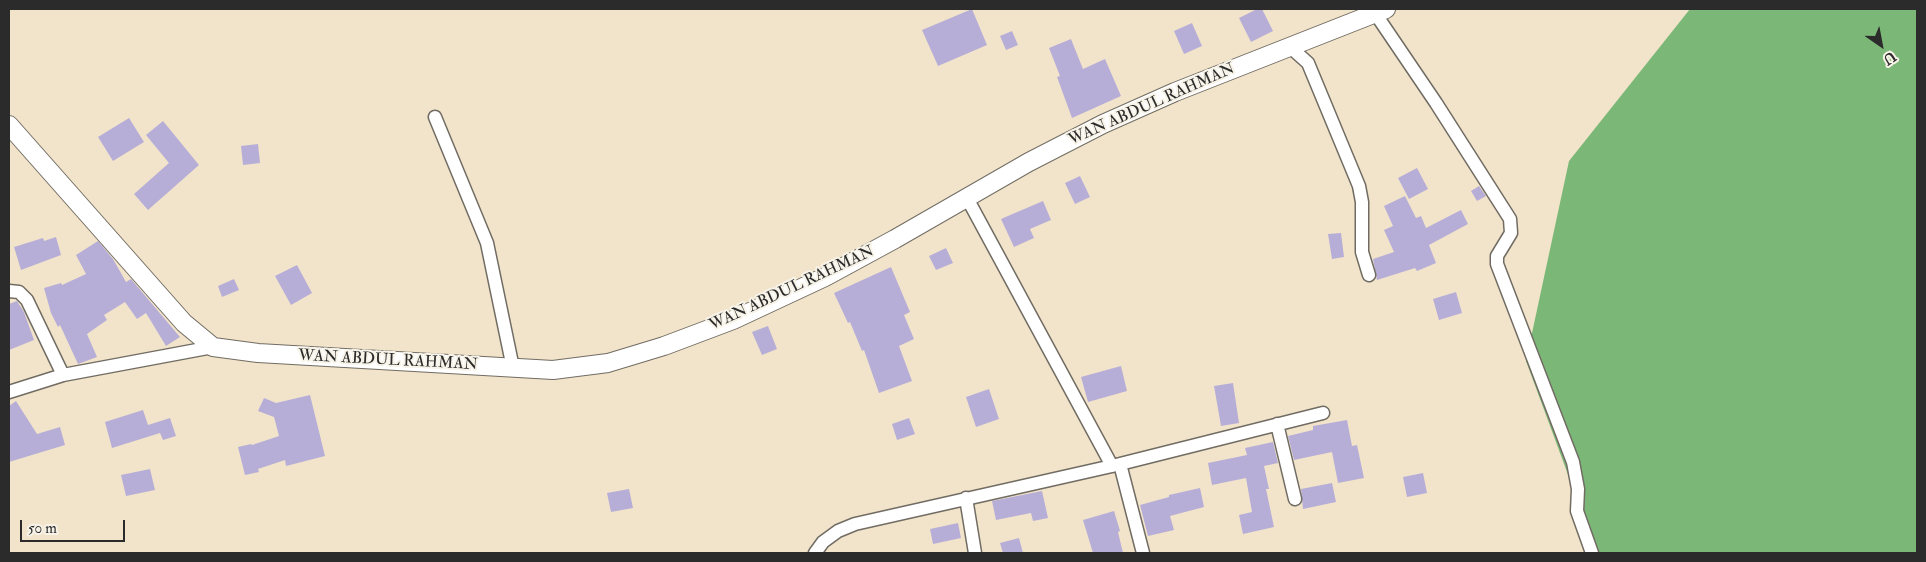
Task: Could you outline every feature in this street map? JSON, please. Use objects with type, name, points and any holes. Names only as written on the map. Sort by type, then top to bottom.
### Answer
[{"type":"street","name":"WAN ABDUL RAHMAN","points":[[213,347],[258,353],[553,370],[608,363],[664,346],[724,323],[825,277],[1029,162],[1103,124],[1175,92],[1380,11]]},
{"type":"street","points":[[1380,11],[1510,219],[1511,233],[1497,256],[1497,264],[1573,462],[1578,489],[1577,512],[1592,553]]},
{"type":"street","points":[[1289,46],[1308,63],[1359,186],[1362,202],[1362,252],[1369,275]]},
{"type":"street","points":[[435,117],[487,243],[513,368]]},
{"type":"street","points":[[9,125],[184,323],[213,347]]},
{"type":"street","points":[[967,198],[1116,465],[1143,553]]},
{"type":"street","points":[[9,291],[19,292],[27,300],[63,376]]},
{"type":"street","points":[[9,392],[63,376],[213,347]]},
{"type":"street","points":[[815,553],[823,542],[838,531],[855,524],[1116,465],[1323,413]]},
{"type":"street","points":[[1278,424],[1295,499]]},
{"type":"street","points":[[966,498],[975,553]]},
{"type":"green space","points":[[1690,9],[1917,9],[1917,553],[1597,553],[1526,361],[1569,161]]},
{"type":"building","points":[[972,9],[987,45],[938,66],[922,30]]},
{"type":"building","points":[[1257,9],[1262,9],[1273,31],[1251,42],[1239,18]]},
{"type":"building","points":[[1192,23],[1202,46],[1184,54],[1174,31]]},
{"type":"building","points":[[1012,31],[1018,45],[1006,50],[1000,36]]},
{"type":"building","points":[[1071,39],[1083,69],[1105,59],[1121,96],[1072,118],[1057,77],[1060,76],[1049,48]]},
{"type":"building","points":[[129,118],[144,142],[113,161],[98,137]]},
{"type":"building","points":[[163,121],[199,165],[148,210],[134,194],[169,163],[146,135]]},
{"type":"building","points":[[258,144],[260,163],[243,165],[241,146]]},
{"type":"building","points":[[1417,168],[1428,189],[1409,199],[1398,178]]},
{"type":"building","points":[[1080,176],[1090,197],[1075,204],[1065,183]]},
{"type":"building","points":[[1479,186],[1486,196],[1477,201],[1471,191]]},
{"type":"building","points":[[1405,196],[1416,218],[1421,216],[1426,228],[1461,210],[1468,224],[1429,245],[1436,263],[1417,271],[1415,268],[1377,280],[1373,259],[1394,252],[1384,230],[1393,226],[1384,206]]},
{"type":"building","points":[[1043,201],[1051,220],[1030,229],[1034,238],[1014,247],[1001,219]]},
{"type":"building","points":[[1341,233],[1344,257],[1332,259],[1328,234]]},
{"type":"building","points":[[56,237],[61,255],[21,270],[14,247],[43,238],[44,241]]},
{"type":"building","points":[[98,241],[113,259],[126,282],[131,279],[180,337],[166,346],[146,313],[137,319],[125,302],[104,315],[107,320],[87,334],[97,357],[78,364],[60,325],[58,327],[51,313],[44,288],[61,283],[62,285],[86,274],[76,255]]},
{"type":"building","points":[[946,248],[953,263],[936,270],[929,256]]},
{"type":"building","points":[[297,265],[312,293],[291,305],[275,276]]},
{"type":"building","points":[[891,267],[910,312],[904,315],[914,339],[899,346],[912,381],[879,393],[864,350],[862,351],[850,322],[848,323],[834,293]]},
{"type":"building","points":[[234,279],[239,290],[222,297],[218,286]]},
{"type":"building","points":[[1456,292],[1462,313],[1439,320],[1433,299]]},
{"type":"building","points":[[17,301],[24,312],[34,340],[9,350],[9,304]]},
{"type":"building","points":[[768,326],[777,349],[762,355],[752,332]]},
{"type":"building","points":[[1121,366],[1127,391],[1088,402],[1081,377]]},
{"type":"building","points":[[1233,383],[1239,423],[1221,426],[1214,386]]},
{"type":"building","points":[[989,389],[999,419],[976,427],[966,397]]},
{"type":"building","points":[[310,395],[325,456],[286,466],[285,460],[258,469],[259,472],[245,475],[238,447],[252,445],[279,436],[274,417],[258,411],[264,398],[276,403]]},
{"type":"building","points":[[16,401],[37,434],[60,427],[65,445],[9,462],[9,406]]},
{"type":"building","points":[[143,410],[148,425],[170,418],[176,436],[163,440],[160,433],[112,448],[105,422]]},
{"type":"building","points":[[909,418],[915,434],[897,440],[892,424]]},
{"type":"building","points":[[1347,420],[1352,446],[1357,445],[1364,478],[1338,483],[1332,452],[1294,460],[1288,436],[1313,430],[1313,426]]},
{"type":"building","points":[[1273,442],[1278,463],[1264,466],[1269,489],[1266,489],[1274,527],[1243,534],[1239,515],[1252,512],[1246,478],[1212,485],[1208,463],[1247,455],[1245,448]]},
{"type":"building","points":[[150,469],[155,490],[126,496],[121,475]]},
{"type":"building","points":[[1423,473],[1427,493],[1407,497],[1403,477]]},
{"type":"building","points":[[1332,483],[1336,502],[1303,509],[1301,489]]},
{"type":"building","points":[[1200,488],[1204,507],[1170,516],[1174,530],[1148,536],[1140,505],[1169,497],[1169,495]]},
{"type":"building","points":[[629,489],[633,508],[611,512],[607,493]]},
{"type":"building","points":[[1042,491],[1048,518],[1033,521],[1031,513],[996,520],[992,501]]},
{"type":"building","points":[[1114,511],[1120,531],[1118,532],[1123,553],[1093,553],[1083,520]]},
{"type":"building","points":[[958,523],[961,538],[933,544],[930,529]]},
{"type":"building","points":[[1019,538],[1023,553],[1003,553],[1000,543]]}]
